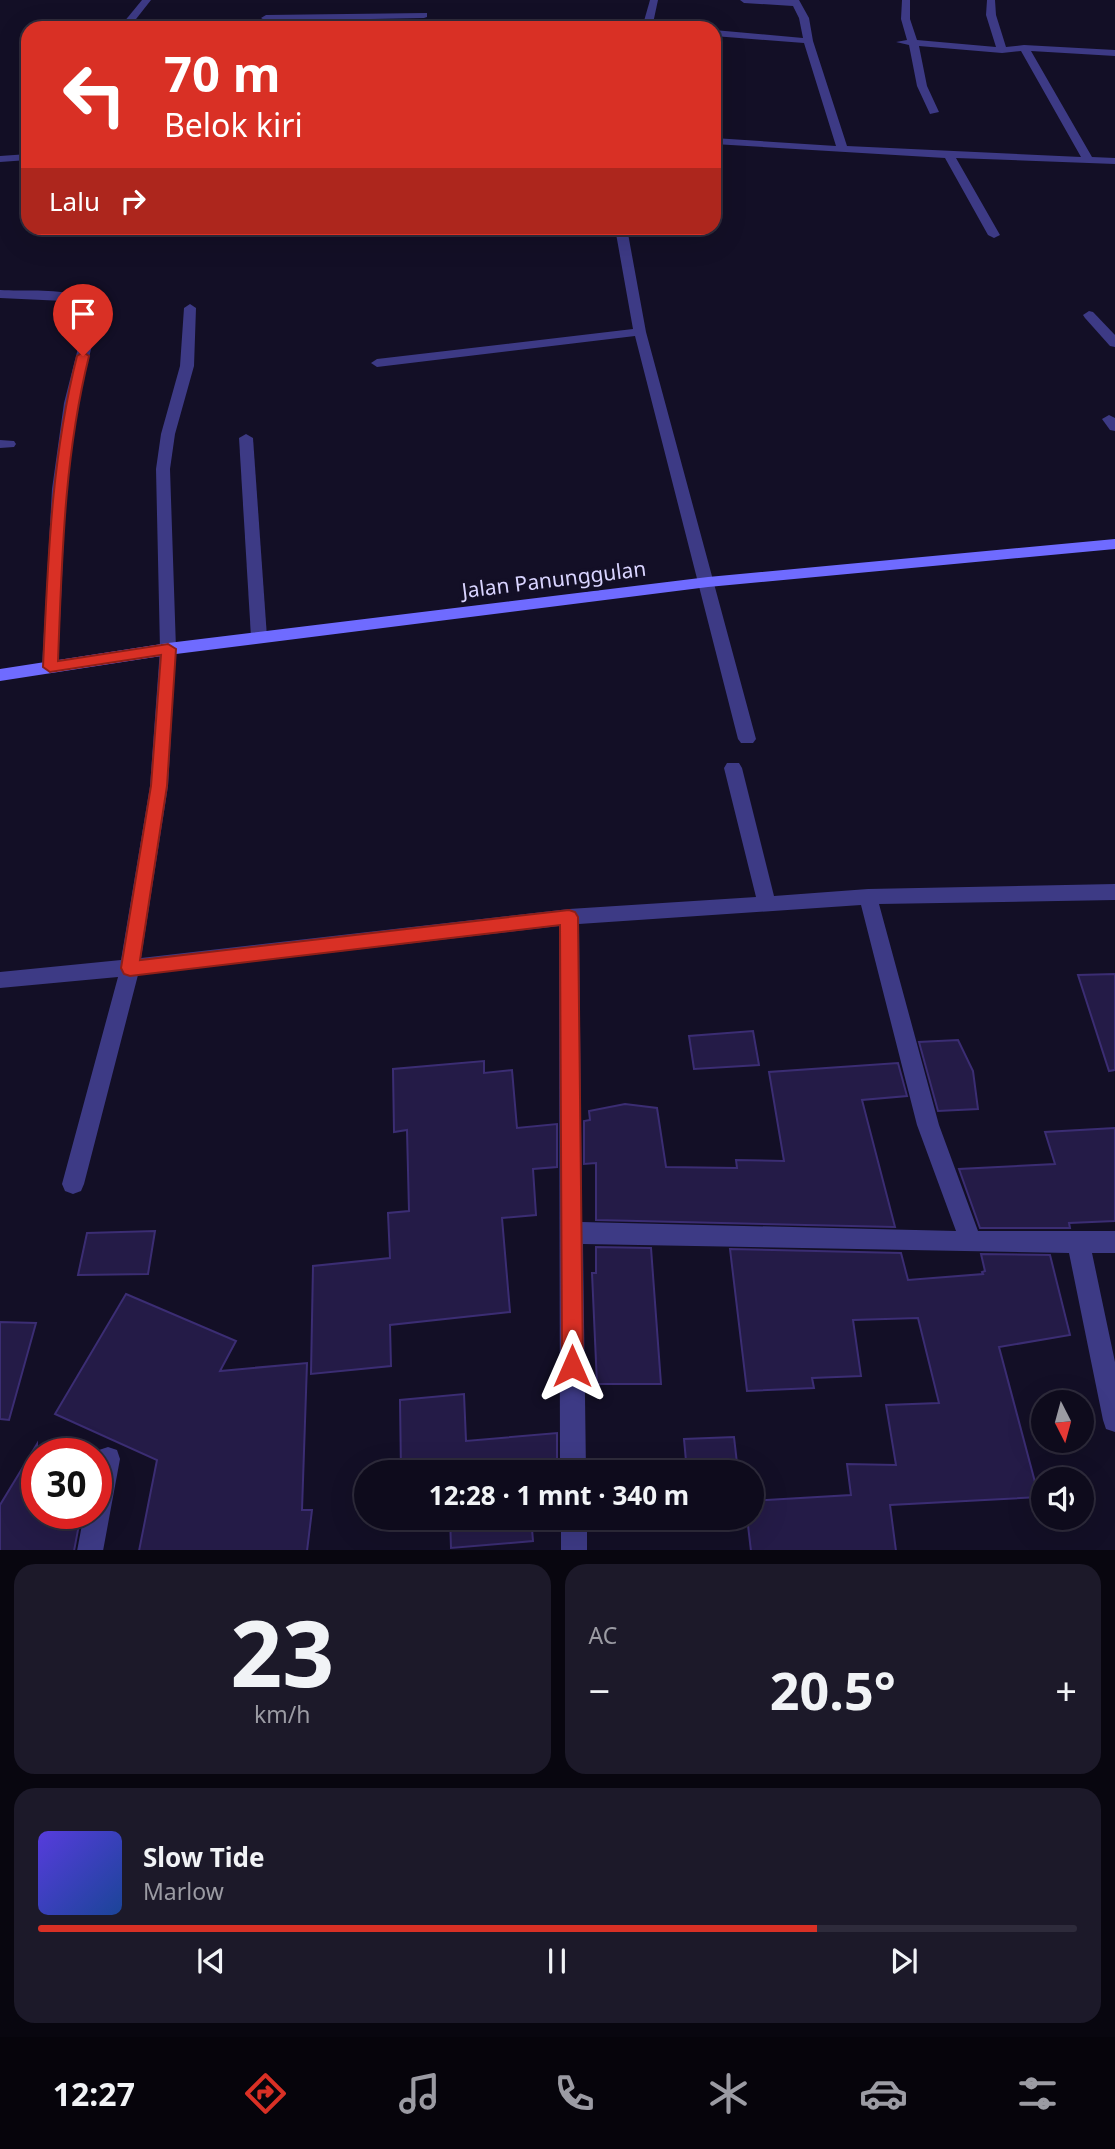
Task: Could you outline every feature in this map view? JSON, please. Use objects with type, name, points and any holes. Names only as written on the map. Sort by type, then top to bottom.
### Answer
[{"type":"main road","name":"Jalan Panunggulan","points":[[0,675],[168,649],[708,582],[1115,544]]},
{"type":"street","points":[[130,21],[147,0]]},
{"type":"street","points":[[649,21],[654,0]]},
{"type":"street","points":[[744,0],[795,1],[804,18],[808,41],[842,149]]},
{"type":"street","points":[[906,0],[904,21],[914,43],[918,76],[934,113]]},
{"type":"street","points":[[991,0],[991,15],[1002,50]]},
{"type":"street","points":[[266,18],[424,11],[427,21]]},
{"type":"street","points":[[338,16],[338,21]]},
{"type":"street","points":[[721,34],[808,41]]},
{"type":"street","points":[[901,42],[1002,50],[1024,48],[1115,53]]},
{"type":"street","points":[[1024,48],[1089,160]]},
{"type":"street","points":[[721,141],[949,155],[1115,161]]},
{"type":"street","points":[[949,155],[994,235]]},
{"type":"street","points":[[0,159],[21,158]]},
{"type":"street","points":[[622,235],[640,332],[708,582],[747,739]]},
{"type":"street","points":[[0,294],[88,301],[95,309],[71,403],[59,489],[50,667]]},
{"type":"street","points":[[73,1184],[130,968],[159,786],[168,649],[163,469],[167,435],[187,366],[190,308]]},
{"type":"street","points":[[1089,315],[1115,342]]},
{"type":"street","points":[[377,363],[640,332]]},
{"type":"street","points":[[246,438],[260,637]]},
{"type":"street","points":[[733,768],[767,904]]},
{"type":"street","points":[[0,980],[130,968],[569,917],[868,897],[1115,892]]},
{"type":"street","points":[[868,897],[928,1125],[971,1242]]},
{"type":"street","points":[[569,917],[573,1460]]},
{"type":"street","points":[[571,1233],[1079,1244],[1115,1242]]},
{"type":"street","points":[[1079,1244],[1115,1420]]},
{"type":"street","points":[[90,1550],[94,1529]]},
{"type":"street","points":[[574,1530],[574,1550]]},
{"type":"building","points":[[1115,974],[1115,1070],[1109,1071],[1078,975]]},
{"type":"building","points":[[753,1031],[759,1065],[694,1069],[689,1036]]},
{"type":"building","points":[[958,1040],[973,1071],[978,1109],[938,1111],[919,1042]]},
{"type":"building","points":[[484,1061],[484,1073],[512,1070],[517,1128],[557,1124],[557,1167],[533,1169],[536,1215],[502,1218],[510,1312],[390,1325],[391,1366],[311,1374],[313,1266],[390,1258],[388,1213],[409,1211],[407,1130],[394,1132],[393,1069]]},
{"type":"building","points":[[898,1063],[907,1096],[862,1100],[895,1227],[596,1220],[596,1163],[584,1164],[584,1121],[590,1120],[589,1111],[625,1104],[657,1108],[666,1167],[737,1168],[736,1160],[784,1161],[769,1072]]},
{"type":"building","points":[[1115,1128],[1115,1221],[1069,1223],[1070,1228],[980,1228],[959,1169],[1055,1164],[1045,1132]]},
{"type":"building","points":[[155,1231],[148,1274],[78,1275],[87,1233]]},
{"type":"building","points":[[596,1247],[651,1248],[661,1384],[597,1384],[592,1273],[596,1273]]},
{"type":"building","points":[[730,1249],[901,1253],[908,1280],[983,1274],[985,1271],[981,1254],[1050,1255],[1070,1335],[999,1347],[1031,1467],[1031,1497],[890,1505],[896,1550],[751,1550],[749,1530],[764,1530],[764,1500],[851,1495],[847,1464],[896,1465],[886,1405],[939,1403],[918,1318],[853,1320],[861,1376],[812,1378],[814,1388],[747,1391]]},
{"type":"building","points":[[126,1294],[236,1341],[220,1371],[307,1363],[302,1510],[312,1510],[307,1550],[139,1550],[157,1460],[55,1414]]},
{"type":"building","points":[[0,1322],[36,1323],[9,1420],[0,1419]]},
{"type":"building","points":[[464,1394],[466,1441],[557,1433],[557,1460],[401,1460],[400,1400]]},
{"type":"building","points":[[734,1437],[737,1460],[686,1460],[684,1439]]},
{"type":"building","points":[[21,1470],[21,1529],[78,1529],[74,1550],[0,1550],[0,1505]]},
{"type":"building","points":[[450,1530],[532,1530],[533,1541],[451,1548]]},
{"type":"route","points":[[83,356],[71,403],[59,489],[50,667],[168,649],[159,786],[130,968],[569,917],[572,1366]]}]
